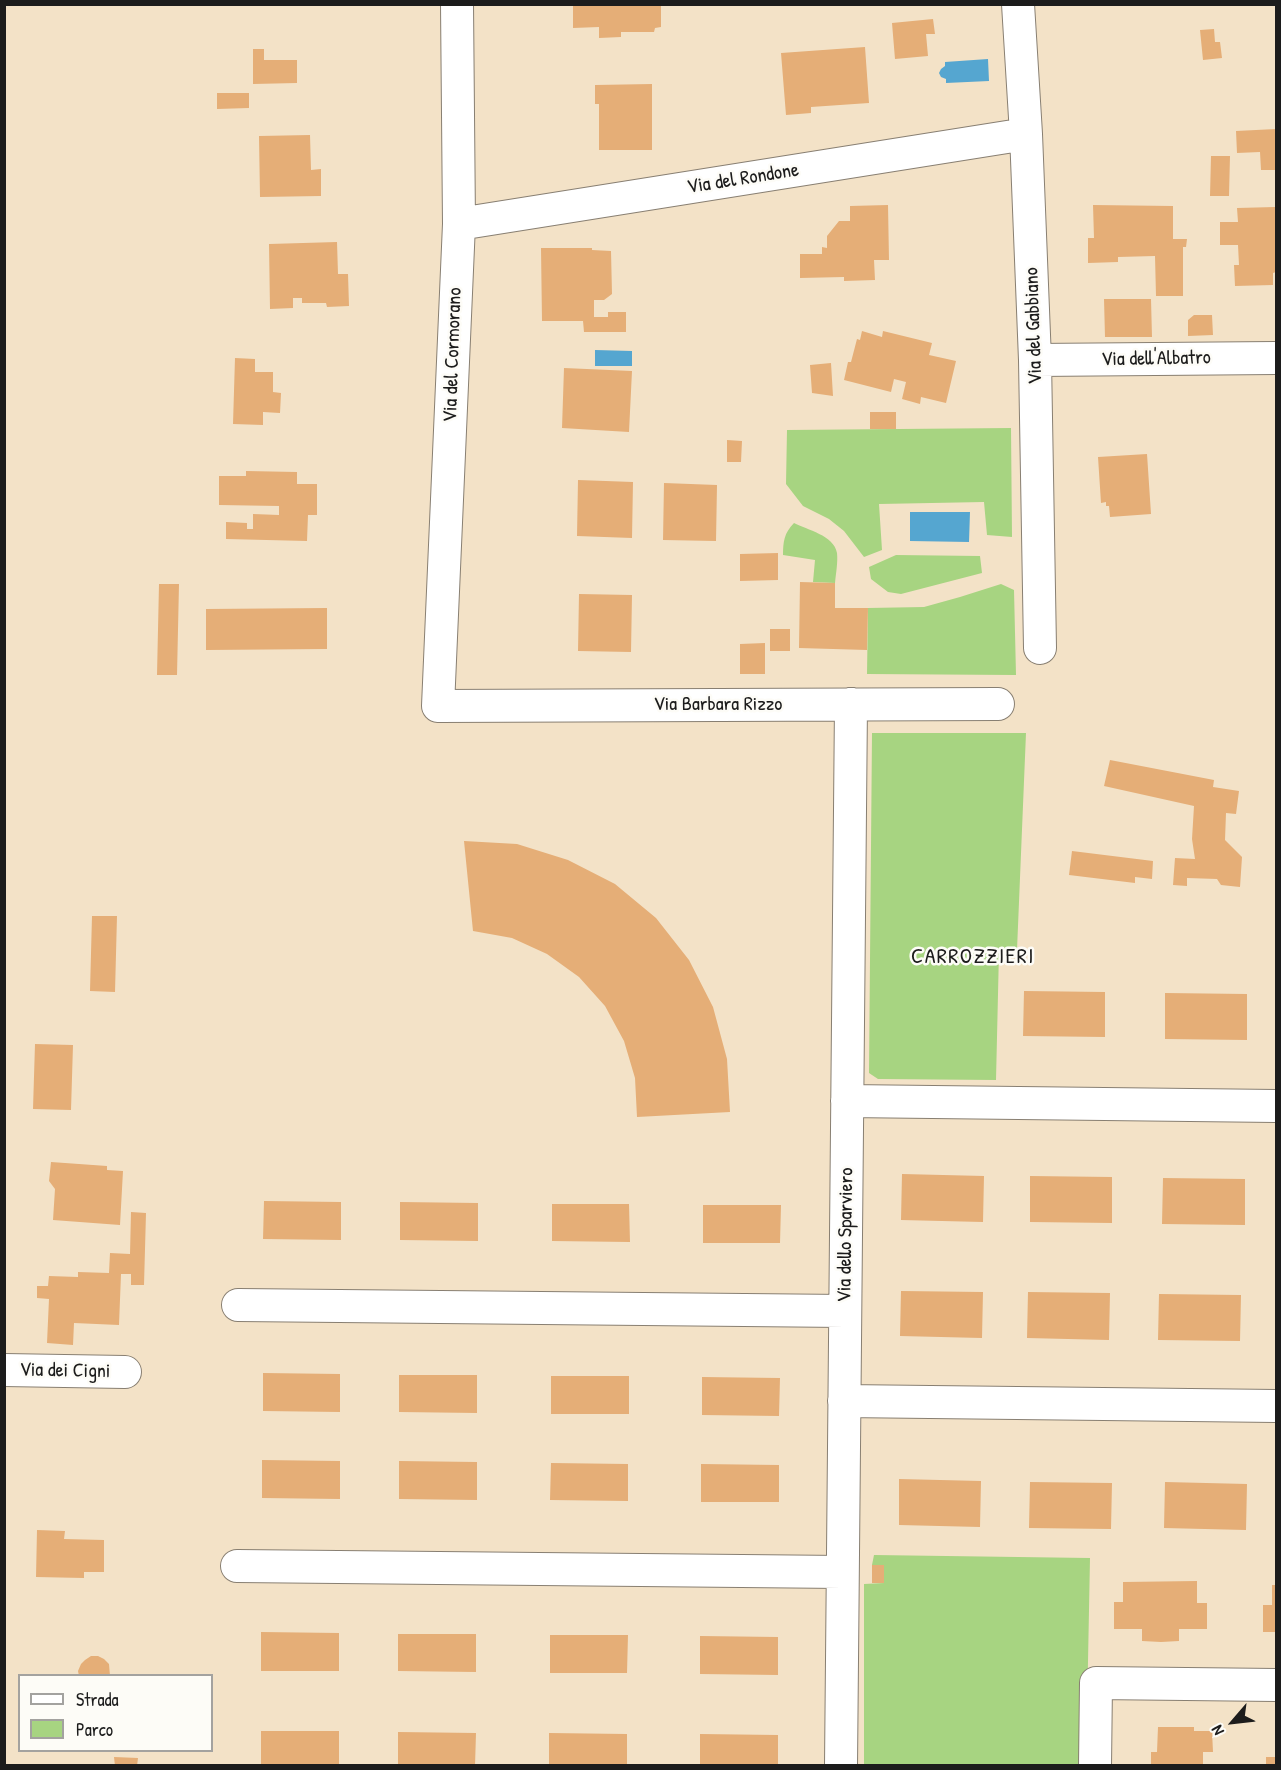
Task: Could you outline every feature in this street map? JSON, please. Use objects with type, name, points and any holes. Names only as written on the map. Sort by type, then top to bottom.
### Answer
[{"type":"street","name":"Via del Cormorano","points":[[438,706],[459,224],[457,4]]},
{"type":"street","name":"Via del Gabbiano","points":[[1018,4],[1035,360],[1040,648]]},
{"type":"street","name":"Via del Rondone","points":[[459,224],[1026,134]]},
{"type":"street","name":"Via dell'Albatro","points":[[1035,360],[1276,358]]},
{"type":"street","name":"Via dello Sparviero","points":[[841,1766],[851,704]]},
{"type":"street","name":"Via Barbara Rizzo","points":[[438,706],[998,704]]},
{"type":"street","points":[[847,1101],[1276,1106]]},
{"type":"street","points":[[238,1305],[845,1311]]},
{"type":"street","name":"Via dei Cigni","points":[[4,1370],[125,1372]]},
{"type":"street","points":[[844,1401],[1276,1406]]},
{"type":"street","points":[[237,1566],[842,1572]]},
{"type":"street","points":[[1095,1766],[1095,1683],[1276,1685]]},
{"type":"green space","points":[[1011,428],[1012,537],[987,535],[984,502],[879,504],[882,550],[864,557],[844,531],[829,519],[803,506],[786,484],[787,430]]},
{"type":"green space","points":[[794,523],[826,537],[835,547],[837,556],[835,583],[813,582],[815,560],[783,555],[785,538]]},
{"type":"green space","points":[[896,555],[980,556],[982,573],[901,594],[888,592],[871,579],[869,567]]},
{"type":"green space","points":[[1001,584],[1014,590],[1016,675],[867,674],[868,608],[924,607]]},
{"type":"green space","points":[[872,733],[1026,733],[1017,950],[999,951],[996,1080],[878,1079],[869,1073]]},
{"type":"green space","points":[[874,1555],[1090,1558],[1086,1765],[864,1766],[864,1584],[884,1583],[884,1565],[872,1565]]},
{"type":"water","points":[[988,59],[989,81],[946,83],[946,79],[939,73],[945,66],[945,62]]},
{"type":"water","points":[[595,350],[632,351],[632,366],[595,366]]},
{"type":"water","points":[[910,512],[970,512],[969,542],[910,541]]},
{"type":"building","points":[[573,4],[661,4],[661,27],[655,28],[654,32],[621,32],[621,37],[599,38],[599,27],[573,28]]},
{"type":"building","points":[[933,19],[935,34],[926,34],[928,56],[895,59],[892,23]]},
{"type":"building","points":[[1214,29],[1215,42],[1220,42],[1222,58],[1203,60],[1200,30]]},
{"type":"building","points":[[865,47],[869,103],[811,107],[811,113],[786,115],[781,53]]},
{"type":"building","points":[[253,49],[264,49],[264,60],[297,60],[297,83],[253,84]]},
{"type":"building","points":[[652,84],[652,150],[599,150],[599,104],[595,104],[595,85]]},
{"type":"building","points":[[217,93],[249,93],[249,108],[217,109]]},
{"type":"building","points":[[1276,129],[1276,170],[1261,170],[1260,152],[1237,153],[1236,131]]},
{"type":"building","points":[[310,135],[311,170],[321,169],[321,196],[260,197],[259,136]]},
{"type":"building","points":[[1211,156],[1230,156],[1229,196],[1210,196]]},
{"type":"building","points":[[888,205],[889,260],[874,260],[875,280],[844,281],[844,277],[800,278],[800,254],[822,254],[822,247],[827,248],[827,236],[839,221],[850,221],[850,206]]},
{"type":"building","points":[[1093,205],[1173,206],[1173,239],[1187,239],[1186,247],[1183,247],[1183,296],[1156,296],[1155,256],[1118,257],[1118,262],[1088,263],[1088,238],[1094,238]]},
{"type":"building","points":[[1275,207],[1276,272],[1273,273],[1273,285],[1235,286],[1234,265],[1239,265],[1238,245],[1220,245],[1220,222],[1238,222],[1237,208]]},
{"type":"building","points":[[337,242],[338,274],[348,274],[349,306],[327,307],[326,303],[302,303],[302,298],[293,298],[293,308],[270,309],[269,244]]},
{"type":"building","points":[[541,248],[592,248],[592,250],[611,251],[612,294],[604,300],[594,300],[594,317],[608,317],[608,312],[626,312],[626,332],[584,332],[583,321],[542,321]]},
{"type":"building","points":[[1104,299],[1151,299],[1152,337],[1105,337]]},
{"type":"building","points":[[1194,315],[1212,315],[1213,335],[1188,336],[1188,320]]},
{"type":"building","points":[[862,331],[882,337],[883,331],[932,343],[929,355],[956,361],[946,403],[921,397],[920,404],[902,399],[906,382],[894,379],[891,392],[844,380],[848,362],[851,362],[857,339],[860,340]]},
{"type":"building","points":[[235,358],[255,359],[255,372],[273,372],[273,392],[281,393],[280,413],[263,412],[263,425],[233,424]]},
{"type":"building","points":[[831,363],[833,396],[812,393],[810,365]]},
{"type":"building","points":[[564,368],[632,371],[629,432],[562,428]]},
{"type":"building","points":[[870,412],[896,412],[896,429],[870,429]]},
{"type":"building","points":[[727,440],[742,441],[741,462],[727,462]]},
{"type":"building","points":[[1147,454],[1151,514],[1110,517],[1109,506],[1106,506],[1106,502],[1101,503],[1098,457]]},
{"type":"building","points":[[246,471],[297,472],[297,484],[317,484],[317,515],[308,515],[307,541],[226,539],[226,522],[247,523],[247,529],[253,529],[253,514],[279,515],[279,506],[219,505],[219,476],[246,476]]},
{"type":"building","points":[[578,480],[633,482],[632,538],[577,536]]},
{"type":"building","points":[[664,483],[717,485],[716,541],[663,540]]},
{"type":"building","points":[[778,553],[778,580],[740,581],[740,554]]},
{"type":"building","points":[[800,582],[835,583],[835,608],[868,608],[867,650],[799,648]]},
{"type":"building","points":[[159,584],[179,584],[177,675],[157,675]]},
{"type":"building","points":[[579,594],[632,595],[631,652],[578,651]]},
{"type":"building","points":[[327,608],[327,649],[206,650],[206,609]]},
{"type":"building","points":[[770,629],[790,629],[790,651],[770,651]]},
{"type":"building","points":[[765,643],[765,674],[740,674],[740,644]]},
{"type":"building","points":[[1110,760],[1214,780],[1213,787],[1239,791],[1236,814],[1226,813],[1225,840],[1242,857],[1240,887],[1221,885],[1217,879],[1187,878],[1187,886],[1173,885],[1175,858],[1195,859],[1192,839],[1194,806],[1104,786]]},
{"type":"building","points":[[464,841],[517,844],[568,860],[615,884],[656,918],[689,960],[713,1007],[727,1059],[730,1112],[637,1117],[635,1078],[624,1041],[605,1006],[579,977],[547,954],[512,938],[473,931]]},
{"type":"building","points":[[1072,851],[1153,861],[1152,879],[1135,877],[1135,883],[1069,875]]},
{"type":"building","points":[[92,916],[117,916],[115,992],[90,991]]},
{"type":"building","points":[[1024,991],[1105,992],[1105,1037],[1023,1036]]},
{"type":"building","points":[[1165,993],[1247,994],[1247,1040],[1165,1039]]},
{"type":"building","points":[[35,1044],[73,1045],[71,1110],[33,1109]]},
{"type":"building","points":[[51,1162],[107,1166],[107,1170],[123,1171],[120,1225],[53,1220],[55,1189],[49,1181]]},
{"type":"building","points":[[902,1174],[984,1176],[983,1222],[901,1220]]},
{"type":"building","points":[[1030,1176],[1112,1177],[1112,1223],[1030,1222]]},
{"type":"building","points":[[1163,1178],[1245,1179],[1245,1225],[1162,1224]]},
{"type":"building","points":[[264,1201],[341,1202],[341,1240],[263,1239]]},
{"type":"building","points":[[400,1202],[478,1203],[478,1241],[400,1240]]},
{"type":"building","points":[[552,1204],[629,1204],[630,1242],[552,1241]]},
{"type":"building","points":[[703,1205],[781,1205],[780,1243],[703,1243]]},
{"type":"building","points":[[131,1212],[146,1213],[144,1285],[131,1285],[131,1274],[121,1274],[119,1325],[74,1323],[73,1345],[47,1343],[49,1299],[37,1298],[37,1286],[48,1286],[49,1276],[78,1277],[78,1272],[109,1273],[110,1253],[130,1254]]},
{"type":"building","points":[[901,1291],[983,1292],[982,1338],[900,1336]]},
{"type":"building","points":[[1028,1292],[1110,1293],[1109,1340],[1027,1338]]},
{"type":"building","points":[[1159,1294],[1241,1295],[1240,1341],[1158,1340]]},
{"type":"building","points":[[263,1373],[340,1374],[340,1412],[263,1411]]},
{"type":"building","points":[[399,1375],[477,1375],[477,1413],[399,1412]]},
{"type":"building","points":[[551,1376],[629,1376],[629,1414],[551,1414]]},
{"type":"building","points":[[702,1377],[780,1378],[779,1416],[702,1415]]},
{"type":"building","points":[[262,1460],[340,1461],[340,1499],[262,1498]]},
{"type":"building","points":[[399,1461],[477,1462],[477,1500],[399,1499]]},
{"type":"building","points":[[551,1463],[628,1464],[628,1501],[550,1500]]},
{"type":"building","points":[[701,1464],[779,1465],[779,1502],[701,1502]]},
{"type":"building","points":[[899,1479],[981,1481],[980,1527],[899,1525]]},
{"type":"building","points":[[1030,1482],[1112,1483],[1111,1529],[1029,1528]]},
{"type":"building","points":[[1165,1482],[1247,1484],[1246,1530],[1164,1528]]},
{"type":"building","points":[[37,1530],[65,1531],[64,1539],[104,1540],[104,1572],[84,1572],[84,1578],[36,1577]]},
{"type":"building","points":[[872,1565],[884,1565],[884,1583],[872,1583]]},
{"type":"building","points":[[1197,1581],[1197,1603],[1207,1603],[1207,1629],[1179,1629],[1179,1641],[1161,1642],[1142,1641],[1142,1629],[1114,1629],[1114,1602],[1123,1602],[1123,1582]]},
{"type":"building","points":[[1272,1585],[1276,1585],[1276,1632],[1263,1632],[1263,1605],[1272,1605]]},
{"type":"building","points":[[261,1632],[339,1633],[339,1671],[261,1671]]},
{"type":"building","points":[[398,1634],[476,1634],[476,1672],[398,1671]]},
{"type":"building","points":[[550,1635],[628,1635],[627,1673],[550,1673]]},
{"type":"building","points":[[700,1636],[778,1637],[778,1675],[700,1674]]},
{"type":"building","points":[[91,1656],[104,1659],[109,1664],[110,1674],[79,1674],[81,1664]]},
{"type":"building","points":[[1158,1727],[1194,1727],[1194,1731],[1212,1731],[1213,1752],[1203,1752],[1203,1766],[1151,1766],[1151,1752],[1157,1752]]},
{"type":"building","points":[[261,1731],[339,1731],[339,1766],[261,1766]]},
{"type":"building","points":[[398,1732],[476,1733],[475,1766],[398,1766]]},
{"type":"building","points":[[549,1733],[627,1734],[627,1766],[549,1766]]},
{"type":"building","points":[[700,1734],[778,1735],[778,1766],[700,1766]]},
{"type":"building","points":[[114,1757],[138,1758],[137,1766],[115,1766]]},
{"type":"building","points":[[1266,1757],[1276,1757],[1276,1766],[1266,1766]]},
{"type":"district","name":"CARROZZIERI","points":[[973,957]]}]
